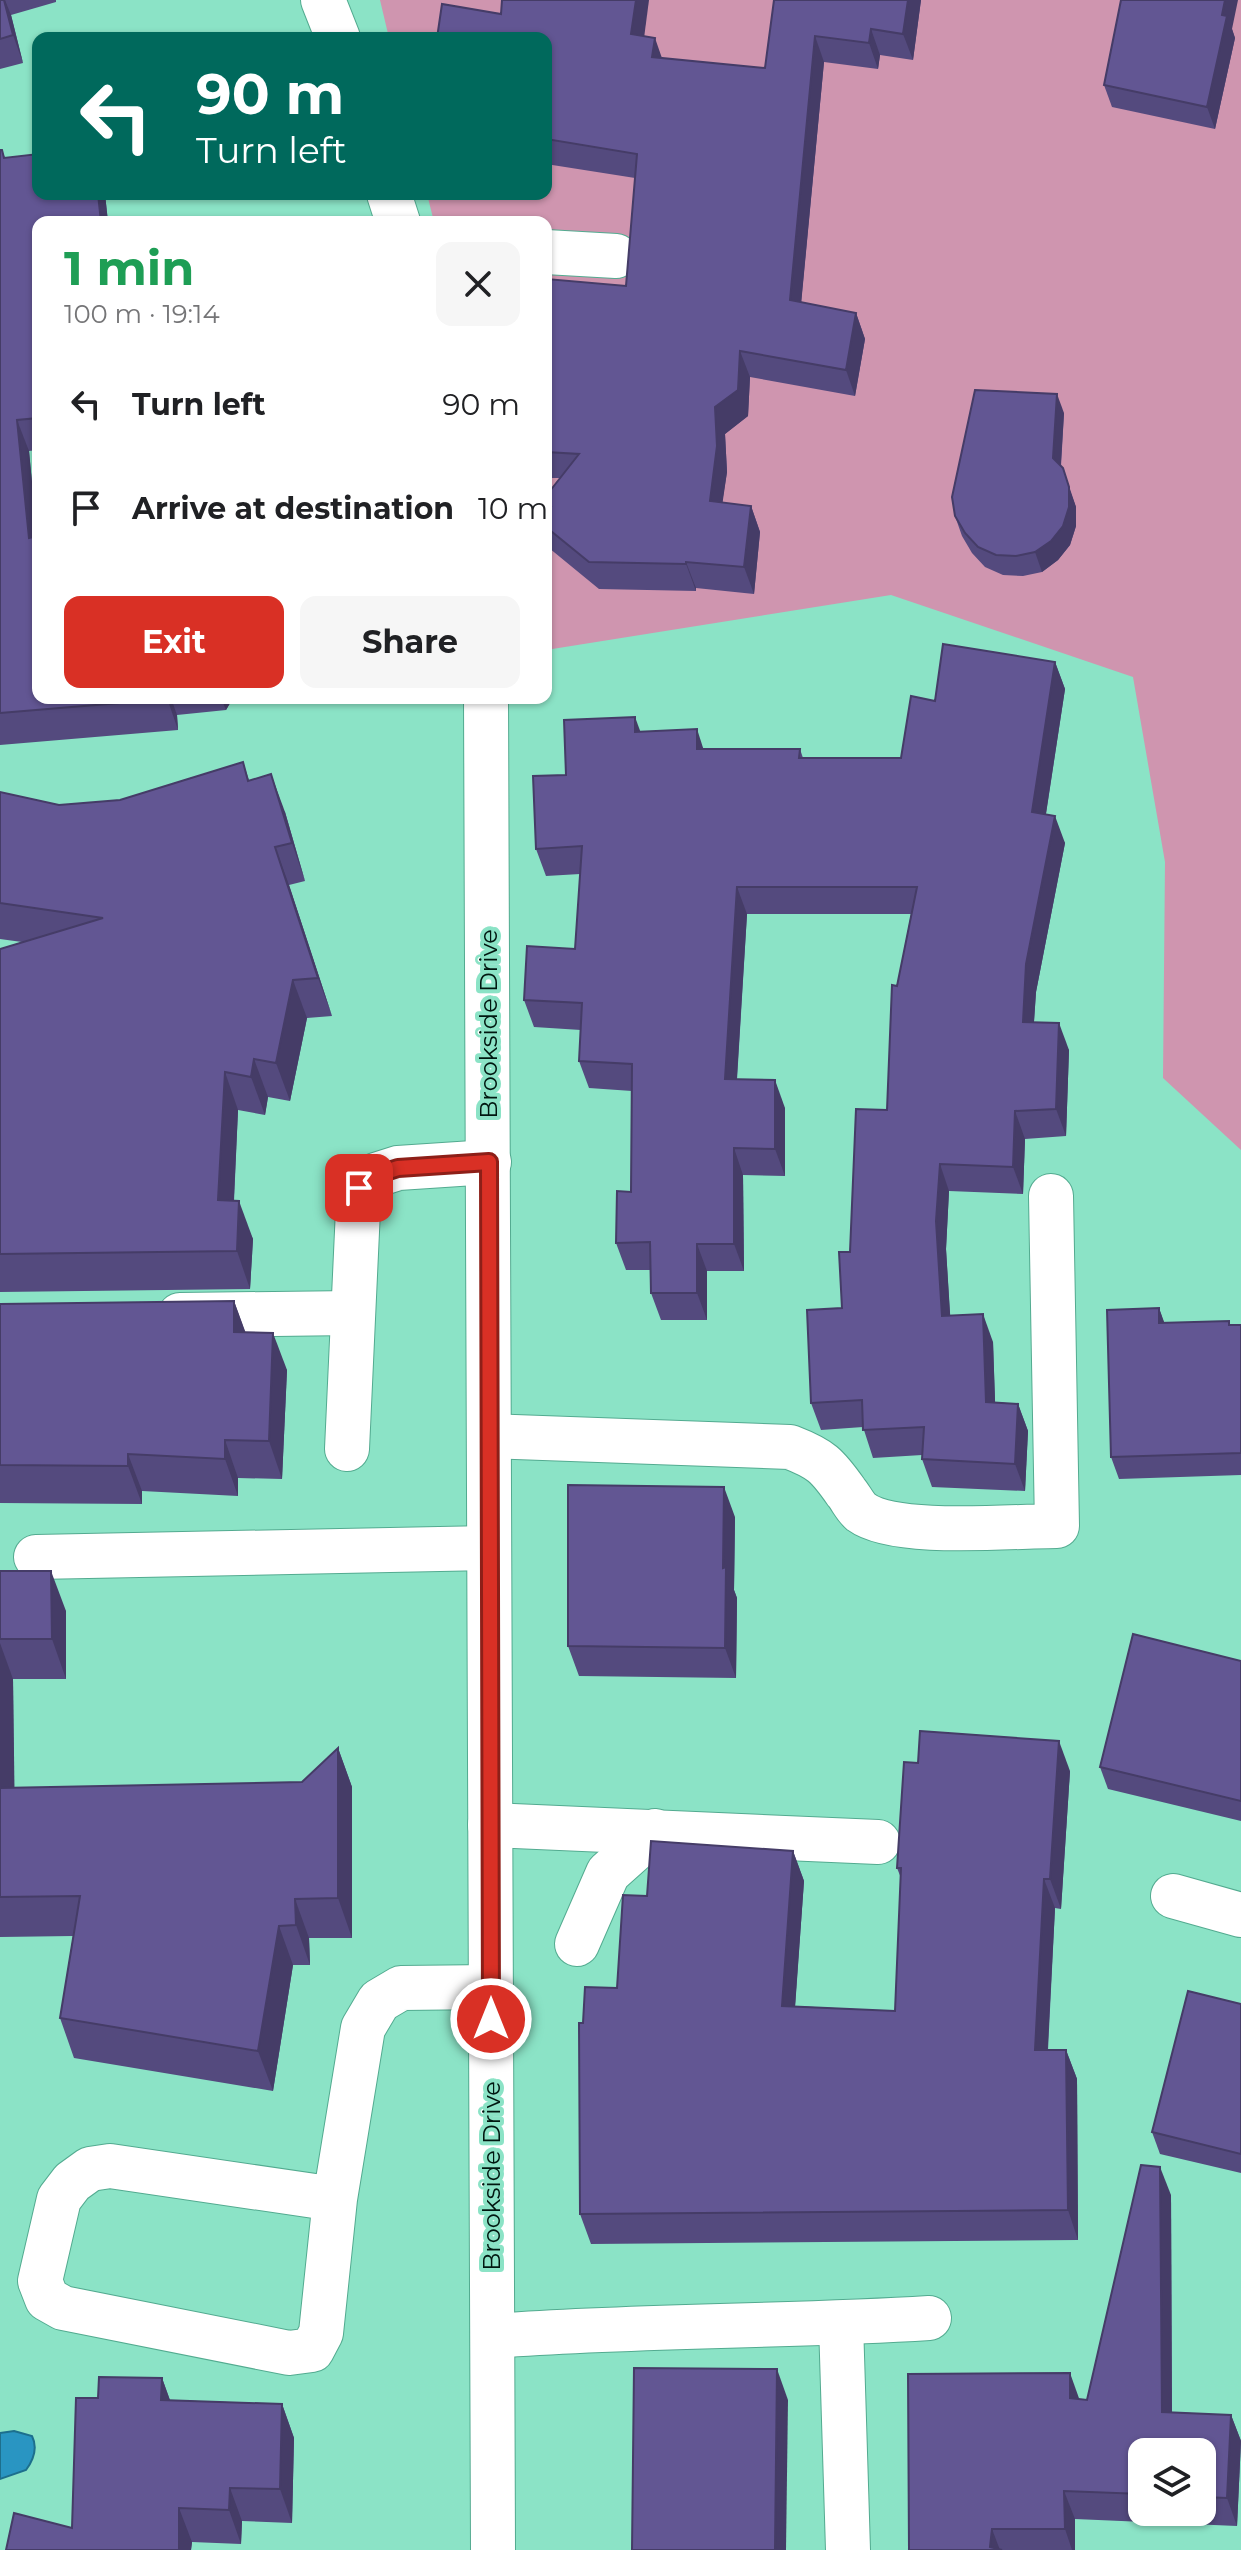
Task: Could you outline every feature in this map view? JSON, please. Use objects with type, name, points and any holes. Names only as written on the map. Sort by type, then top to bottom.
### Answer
[{"type":"street","points":[[323,0],[336,32]]},
{"type":"street","points":[[552,252],[616,256]]},
{"type":"street","name":"Brookside Drive","points":[[486,704],[493,2550]]},
{"type":"street","points":[[347,1449],[359,1188],[376,1175],[398,1168],[489,1162]]},
{"type":"street","points":[[489,1436],[790,1447],[818,1458],[859,1511],[880,1522],[906,1527],[1057,1526],[1051,1196]]},
{"type":"street","points":[[138,1316],[353,1313]]},
{"type":"street","points":[[36,1557],[489,1548]]},
{"type":"street","points":[[490,1825],[878,1842]]},
{"type":"street","points":[[577,1944],[608,1873],[655,1831]]},
{"type":"street","points":[[1173,1896],[1241,1915]]},
{"type":"street","points":[[335,2199],[110,2166],[90,2169],[72,2182],[59,2199],[40,2281],[47,2299],[63,2308],[289,2353],[312,2350],[321,2333],[335,2199],[363,2028],[379,2001],[401,1988],[491,1987]]},
{"type":"street","points":[[493,2336],[573,2330],[929,2318]]},
{"type":"street","points":[[841,2323],[848,2550]]},
{"type":"shaded area","points":[[380,0],[1241,0],[1241,1150],[1163,1078],[1165,862],[1133,677],[891,595],[552,649],[552,216],[432,216],[428,200],[552,200],[552,32],[388,32]]},
{"type":"water","points":[[14,2431],[32,2436],[34,2453],[26,2470],[0,2479],[0,2433]]},
{"type":"building","points":[[0,0],[4,0],[13,35],[0,39]]},
{"type":"building","points":[[502,0],[636,0],[631,34],[655,38],[652,57],[765,68],[774,0],[908,0],[903,34],[871,29],[869,43],[815,36],[790,300],[856,313],[846,370],[740,351],[738,390],[715,407],[717,446],[710,501],[751,506],[744,567],[686,562],[589,562],[552,532],[552,488],[579,454],[552,452],[552,279],[626,286],[637,154],[552,140],[552,32],[438,32],[442,4],[501,14]]},
{"type":"building","points":[[1121,0],[1225,0],[1222,15],[1227,16],[1207,107],[1104,85]]},
{"type":"building","points":[[2,150],[4,158],[32,155],[32,200],[99,200],[100,216],[32,216],[32,419],[17,420],[29,538],[32,537],[32,704],[107,704],[0,713]]},
{"type":"building","points":[[975,390],[1057,394],[1053,458],[1063,468],[1069,487],[1069,507],[1063,526],[1051,541],[1035,552],[1016,556],[996,555],[978,547],[955,516],[952,497]]},
{"type":"building","points":[[943,644],[1055,662],[1032,812],[1055,816],[1026,964],[1023,1022],[1059,1023],[1056,1109],[1015,1111],[1013,1167],[940,1164],[936,1221],[942,1316],[983,1314],[986,1402],[1018,1404],[1015,1464],[922,1459],[924,1427],[863,1430],[862,1400],[811,1403],[807,1310],[842,1308],[839,1252],[850,1252],[856,1109],[887,1110],[892,985],[897,986],[917,887],[737,887],[725,1079],[775,1080],[775,1149],[734,1148],[734,1244],[697,1244],[697,1293],[651,1293],[650,1242],[616,1243],[617,1191],[631,1192],[632,1064],[579,1061],[582,1003],[524,1000],[527,946],[575,949],[582,846],[536,849],[533,776],[566,775],[564,720],[635,717],[635,732],[697,729],[697,749],[800,749],[799,758],[901,758],[911,696],[935,701]]},
{"type":"building","points":[[243,762],[248,781],[271,774],[292,843],[275,847],[318,978],[293,980],[276,1063],[254,1059],[251,1077],[225,1072],[218,1200],[239,1201],[237,1251],[0,1254],[0,949],[103,918],[0,903],[0,792],[59,805],[120,800]]},
{"type":"building","points":[[234,1301],[234,1332],[273,1333],[269,1441],[225,1440],[225,1459],[128,1454],[128,1466],[0,1465],[0,1304]]},
{"type":"building","points":[[1159,1308],[1159,1323],[1229,1321],[1229,1325],[1241,1325],[1241,1453],[1111,1457],[1107,1310]]},
{"type":"building","points":[[568,1485],[724,1487],[725,1648],[568,1646]]},
{"type":"building","points":[[0,1571],[51,1571],[52,1639],[0,1639]]},
{"type":"building","points":[[1133,1634],[1241,1661],[1241,1801],[1100,1767]]},
{"type":"building","points":[[920,1731],[1059,1741],[1050,1879],[1044,1879],[1035,2050],[1066,2050],[1068,2210],[580,2214],[579,2023],[583,2023],[585,1987],[617,1988],[623,1895],[647,1896],[651,1841],[793,1851],[782,2006],[895,2011],[901,1868],[897,1868],[904,1762],[918,1763]]},
{"type":"building","points":[[338,1748],[338,1898],[295,1899],[296,1925],[279,1926],[258,2051],[60,2018],[80,1896],[0,1897],[0,1788],[302,1782]]},
{"type":"building","points":[[1188,1991],[1241,2004],[1241,2154],[1152,2132]]},
{"type":"building","points":[[1141,2165],[1160,2167],[1162,2412],[1231,2415],[1227,2498],[1216,2498],[1216,2438],[1128,2438],[1128,2493],[1064,2491],[1065,2529],[992,2529],[990,2547],[1002,2550],[909,2550],[908,2374],[1070,2373],[1070,2398],[1087,2400]]},
{"type":"building","points":[[634,2368],[777,2369],[775,2550],[632,2550]]},
{"type":"building","points":[[99,2377],[162,2378],[161,2400],[282,2404],[280,2489],[230,2488],[229,2510],[179,2508],[179,2550],[6,2550],[14,2513],[72,2528],[76,2398],[98,2398]]},
{"type":"route","points":[[359,1188],[376,1175],[398,1168],[489,1162],[491,2019]]}]
